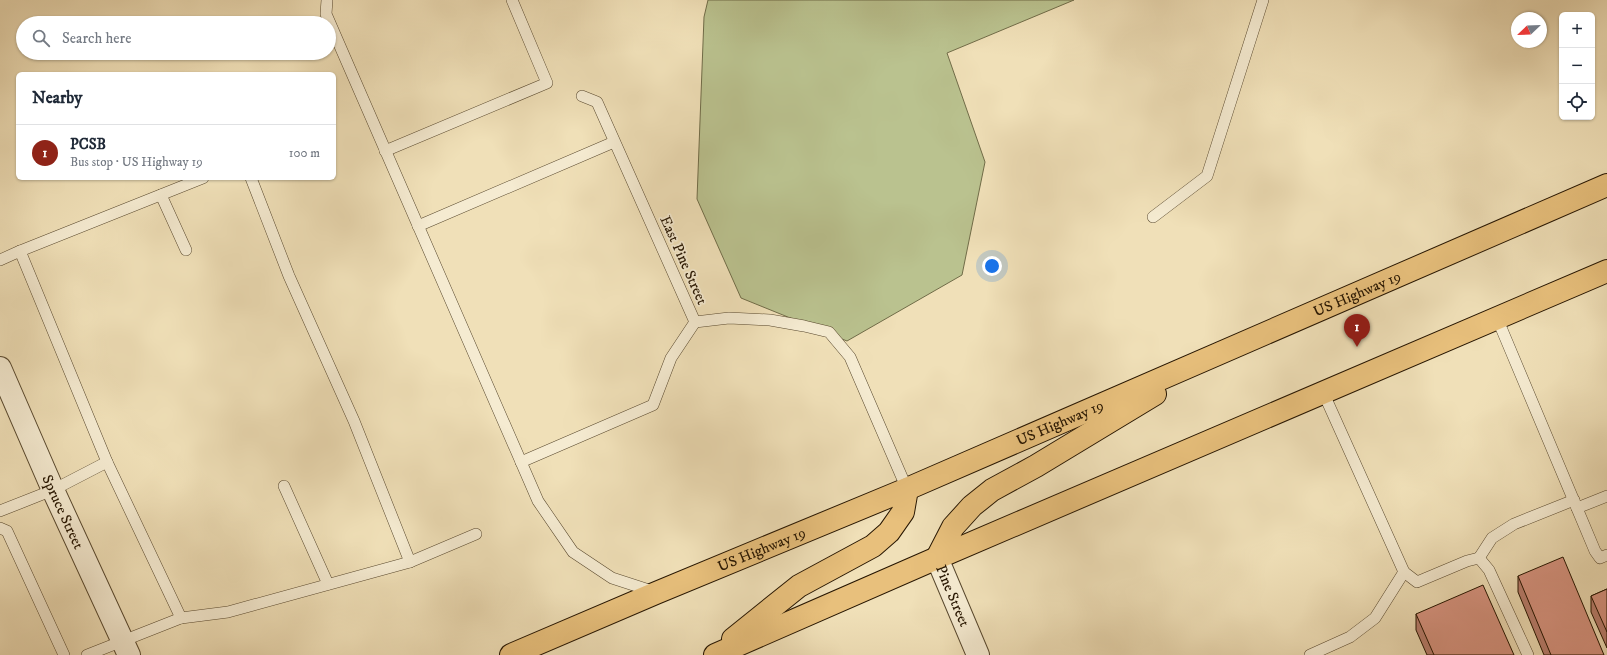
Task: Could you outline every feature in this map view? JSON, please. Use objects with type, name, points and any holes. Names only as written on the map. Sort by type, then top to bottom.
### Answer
[{"type":"highway","name":"US Highway 19","points":[[511,655],[906,489],[1607,185]]},
{"type":"highway","points":[[714,655],[1607,271]]},
{"type":"highway","points":[[937,558],[953,527],[972,506],[992,490],[1036,466],[1227,351]]},
{"type":"highway","points":[[714,655],[799,586],[873,546],[889,532],[903,512],[906,489]]},
{"type":"street","name":"Spruce Street","points":[[0,368],[53,490],[126,648]]},
{"type":"street","name":"Pine Street","points":[[937,558],[978,655]]},
{"type":"lane","points":[[327,0],[327,16]]},
{"type":"lane","points":[[386,151],[551,84],[512,0]]},
{"type":"lane","points":[[1153,217],[1207,176],[1263,0]]},
{"type":"lane","points":[[336,37],[538,501],[573,552],[612,578],[656,593]]},
{"type":"lane","name":"East Pine Street","points":[[582,96],[597,102],[695,322],[729,318],[770,320],[829,332],[850,357],[906,489]]},
{"type":"lane","points":[[418,226],[614,142]]},
{"type":"lane","points":[[0,260],[198,180]]},
{"type":"lane","points":[[252,180],[289,276],[354,421],[410,562]]},
{"type":"lane","points":[[161,195],[186,250]]},
{"type":"lane","points":[[20,251],[107,462],[181,618]]},
{"type":"lane","points":[[1498,318],[1595,551],[1600,558],[1607,555]]},
{"type":"lane","points":[[521,462],[653,405],[671,358],[695,322]]},
{"type":"lane","points":[[1323,392],[1404,572],[1417,582],[1467,561],[1479,558],[1492,538],[1514,524],[1576,504],[1607,496]]},
{"type":"lane","points":[[0,511],[53,490],[107,462]]},
{"type":"lane","points":[[284,486],[328,584]]},
{"type":"lane","points":[[0,528],[7,531],[64,655]]},
{"type":"lane","points":[[87,655],[126,648],[181,618],[228,612],[410,562],[476,534]]},
{"type":"lane","points":[[1479,558],[1489,570],[1528,655]]},
{"type":"lane","points":[[1310,655],[1350,637],[1375,618],[1404,572]]},
{"type":"green space","points":[[708,0],[1074,0],[947,53],[985,162],[962,275],[847,341],[741,298],[697,199],[704,17]]},
{"type":"building","points":[[1563,557],[1604,655],[1551,655],[1518,576]]},
{"type":"building","points":[[1483,585],[1514,655],[1434,655],[1416,614]]},
{"type":"building","points":[[1607,589],[1607,632],[1591,596]]},
{"type":"place","name":"PCSB","points":[[1357,347]]}]
